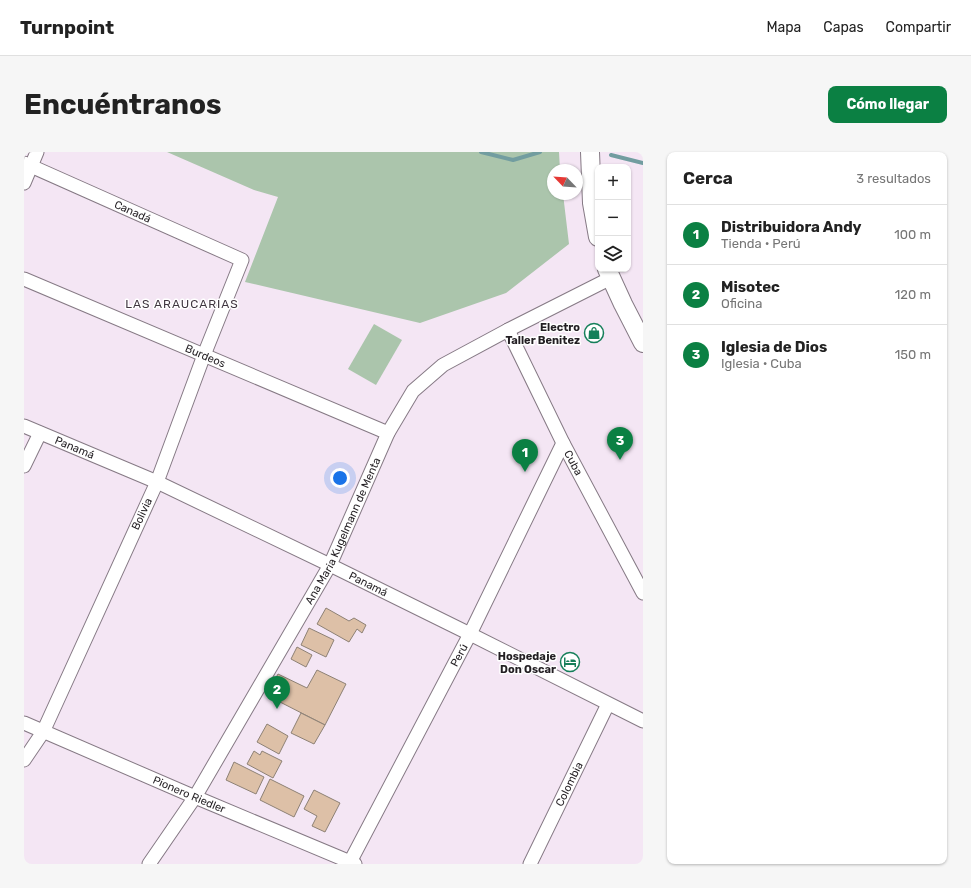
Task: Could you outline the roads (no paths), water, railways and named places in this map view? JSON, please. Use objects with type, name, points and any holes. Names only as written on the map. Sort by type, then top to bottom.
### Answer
[{"type":"main road","points":[[590,152],[592,203],[598,236]]},
{"type":"main road","points":[[609,274],[643,343]]},
{"type":"street","points":[[24,183],[28,165],[37,152]]},
{"type":"street","name":"Canadá","points":[[28,165],[242,260]]},
{"type":"street","name":"Bolivia","points":[[24,760],[42,732],[157,482],[204,355],[242,260]]},
{"type":"street","name":"Ana Maria Kugelmann de Menta","points":[[149,864],[195,797],[330,565],[388,433],[413,391],[443,365],[609,274]]},
{"type":"street","name":"Burdeos","points":[[24,278],[388,433]]},
{"type":"street","name":"Cuba","points":[[508,330],[563,443],[643,593]]},
{"type":"street","name":"Panamá","points":[[24,426],[157,482],[330,565],[643,721]]},
{"type":"street","points":[[24,466],[40,433]]},
{"type":"street","name":"Perú","points":[[351,863],[470,634],[563,443]]},
{"type":"street","name":"Colombia","points":[[530,864],[608,704]]},
{"type":"street","name":"Pionero Riedler","points":[[24,723],[351,863]]},
{"type":"waterway","points":[[481,152],[513,160],[540,152]]},
{"type":"waterway","points":[[611,155],[643,163]]},
{"type":"place","name":"Electro Taller Benitez","points":[[594,333]]},
{"type":"place","name":"Iglesia de Dios","points":[[620,460]]},
{"type":"place","name":"Distribuidora Andy","points":[[525,472]]},
{"type":"place","name":"Hospedaje Don Oscar","points":[[570,662]]},
{"type":"place","name":"Misotec","points":[[277,709]]},
{"type":"district","name":"LAS ARAUCARIAS","points":[[182,304]]}]
